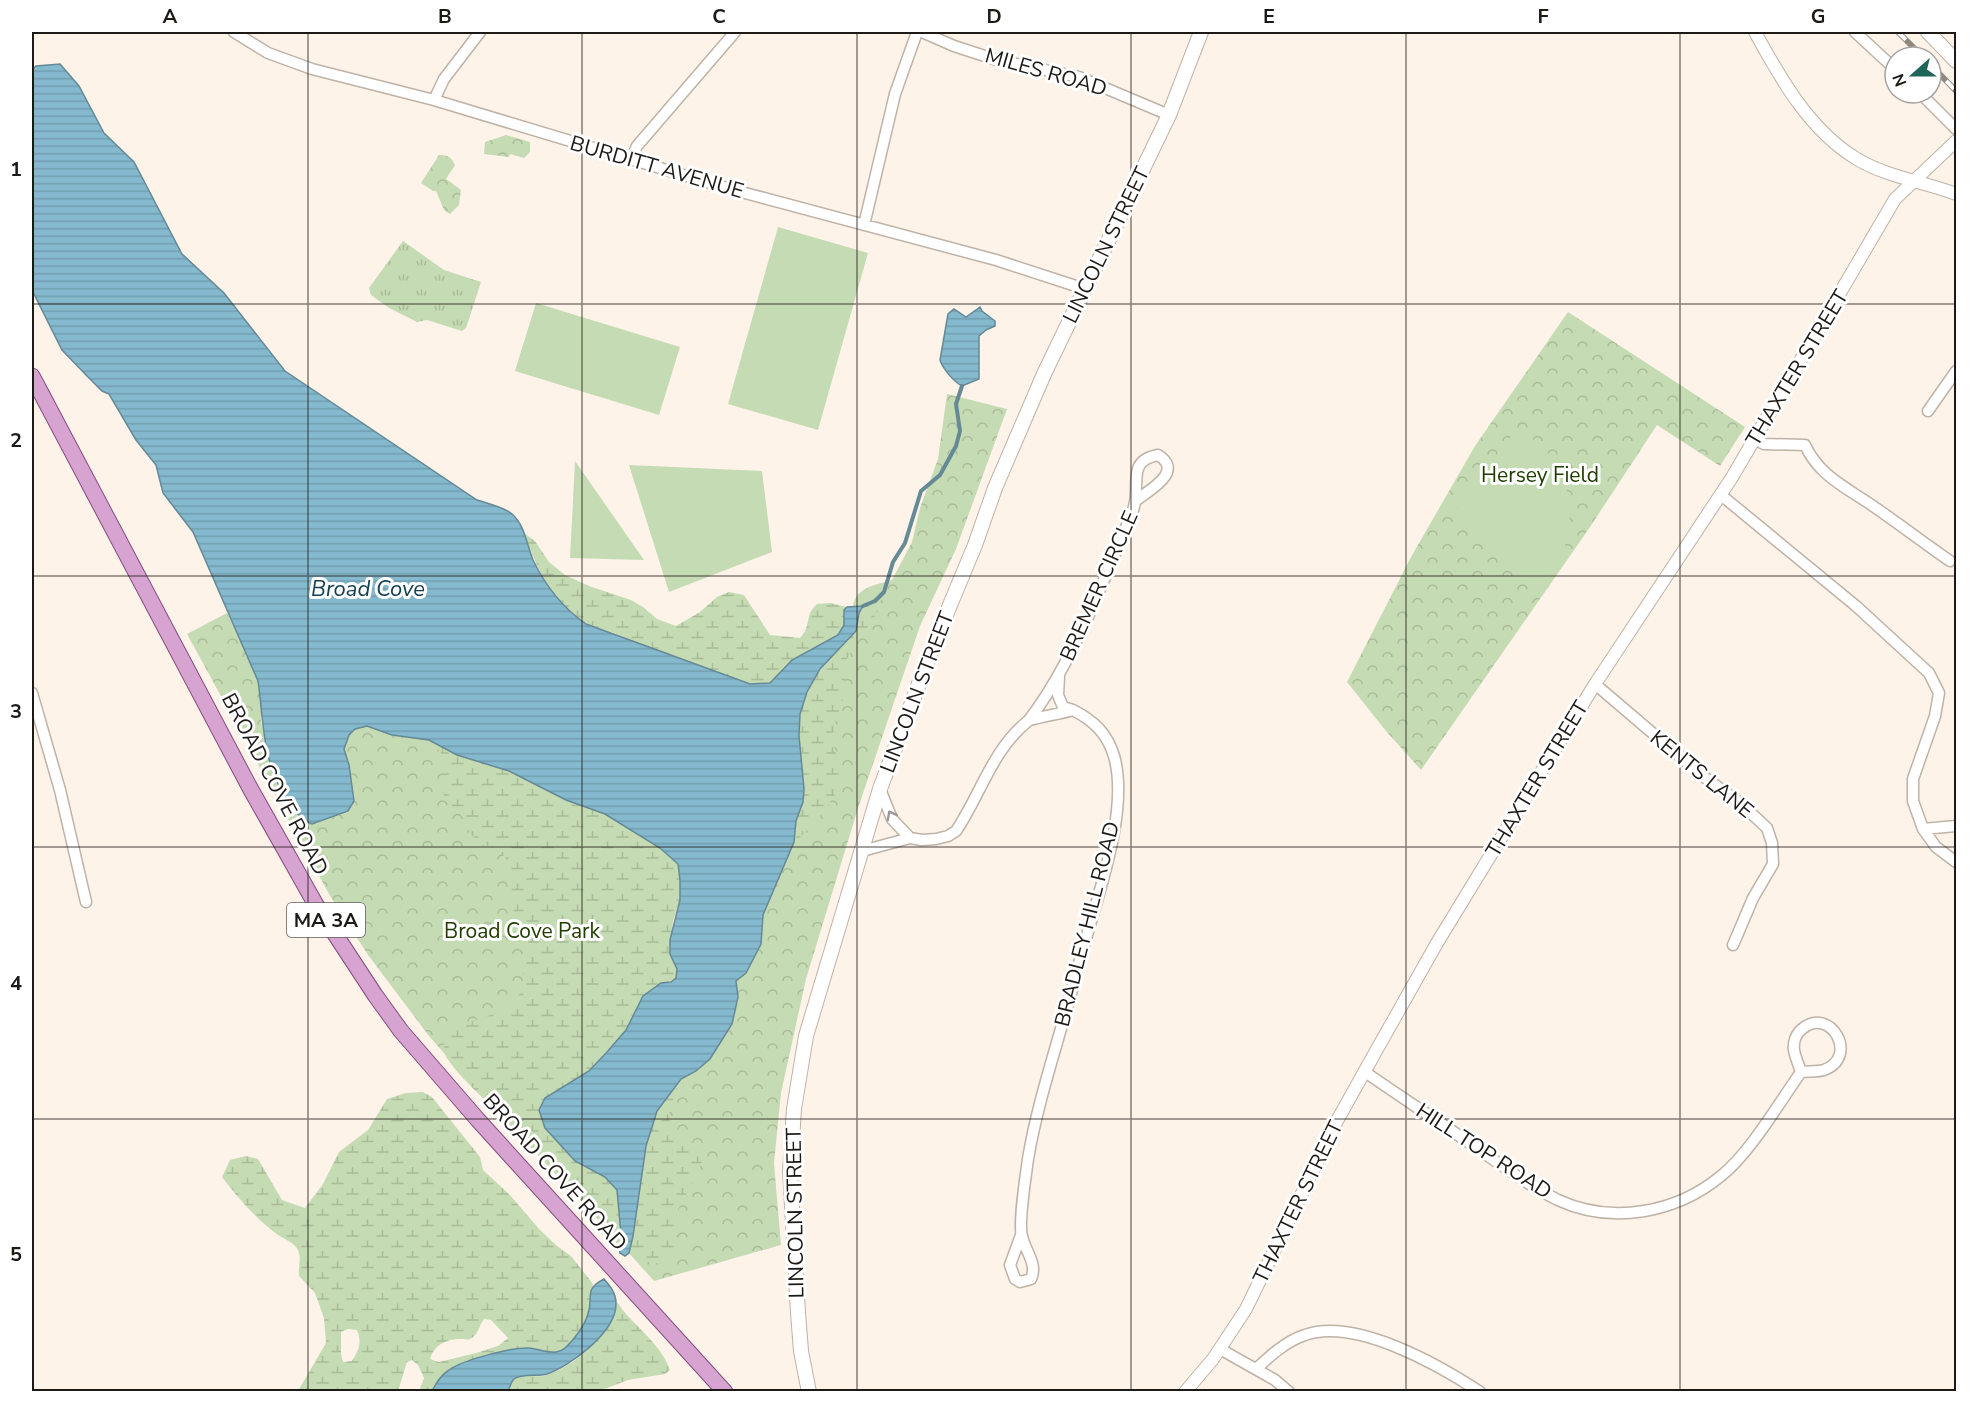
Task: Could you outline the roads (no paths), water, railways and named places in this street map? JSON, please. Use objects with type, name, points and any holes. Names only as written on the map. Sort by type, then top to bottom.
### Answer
[{"type":"main road","name":"LINCOLN STREET","points":[[808,1392],[801,1342],[790,1171],[794,1109],[806,1036],[880,789],[912,700],[975,545],[995,488],[1044,374],[1169,115],[1201,32]]},
{"type":"main road","points":[[1928,32],[1956,61]]},
{"type":"main road","name":"BROAD COVE ROAD","points":[[32,376],[250,788],[316,905],[375,995],[454,1093],[725,1392]]},
{"type":"street","name":"BURDITT AVENUE","points":[[234,32],[258,48],[297,64],[434,100],[631,160],[996,260],[1085,289]]},
{"type":"street","points":[[434,100],[444,79],[480,32]]},
{"type":"street","points":[[631,160],[637,147],[735,32]]},
{"type":"street","points":[[864,225],[895,94],[917,32]]},
{"type":"street","name":"MILES ROAD","points":[[922,32],[954,46],[997,60],[1079,77],[1169,115]]},
{"type":"street","points":[[1755,32],[1791,92],[1826,134],[1858,160],[1915,182],[1956,194]]},
{"type":"street","points":[[1855,32],[1883,58]]},
{"type":"street","points":[[1932,105],[1956,129]]},
{"type":"street","name":"THAXTER STREET","points":[[1185,1392],[1220,1349],[1246,1309],[1338,1119],[1437,943],[1595,684],[1721,495],[1896,199],[1956,141]]},
{"type":"street","points":[[1928,411],[1956,372]]},
{"type":"street","points":[[1754,439],[1764,444],[1805,445],[1814,462],[1832,480],[1872,505],[1950,561]]},
{"type":"street","points":[[1721,495],[1856,606],[1929,673],[1939,693],[1935,716],[1913,779],[1913,801],[1923,829],[1936,847],[1956,862]]},
{"type":"street","name":"BREMER CIRCLE","points":[[1029,720],[1060,674],[1109,570],[1138,499]]},
{"type":"street","name":"BREMER CIRCLE","points":[[1060,674],[1058,695],[1063,707],[1073,711]]},
{"type":"street","name":"KENTS LANE","points":[[1595,684],[1704,777],[1739,802],[1767,828],[1772,843],[1773,864],[1753,898],[1733,945]]},
{"type":"street","points":[[32,693],[60,790],[86,902]]},
{"type":"street","points":[[862,851],[909,838],[936,839],[956,831],[999,752],[1011,737],[1029,720],[1073,711]]},
{"type":"street","name":"BRADLEY HILL ROAD","points":[[1021,1235],[1025,1181],[1034,1133],[1051,1060],[1114,832],[1118,789],[1114,757],[1100,729],[1089,719],[1073,711]]},
{"type":"street","points":[[880,789],[892,819],[909,838]]},
{"type":"street","points":[[1923,829],[1956,826]]},
{"type":"street","points":[[1814,1023],[1831,1028],[1838,1036],[1841,1047],[1838,1058],[1833,1065],[1822,1070],[1801,1072],[1794,1052],[1794,1043],[1798,1033],[1804,1027],[1814,1023]]},
{"type":"street","name":"HILL TOP ROAD","points":[[1365,1072],[1526,1182],[1559,1200],[1583,1209],[1610,1213],[1635,1213],[1659,1209],[1682,1201],[1705,1188],[1739,1159],[1801,1072]]},
{"type":"street","points":[[1256,1370],[1273,1353],[1305,1335],[1322,1331],[1346,1332],[1370,1337],[1397,1347],[1450,1373],[1480,1392]]},
{"type":"street","points":[[1220,1349],[1275,1380],[1288,1392]]},
{"type":"water","name":"Broad Cove","points":[[60,64],[79,86],[104,133],[134,162],[182,254],[224,293],[285,371],[477,500],[512,514],[523,530],[533,560],[543,578],[562,603],[586,624],[750,684],[770,683],[792,660],[838,635],[844,625],[844,610],[847,607],[863,606],[859,613],[856,631],[820,669],[807,692],[800,714],[799,736],[803,802],[796,821],[794,842],[763,915],[761,944],[746,973],[736,981],[738,997],[732,1024],[710,1059],[696,1071],[681,1079],[657,1111],[646,1146],[633,1236],[629,1253],[625,1256],[620,1253],[619,1249],[622,1245],[617,1190],[605,1177],[575,1161],[545,1128],[539,1110],[545,1098],[589,1071],[607,1052],[626,1030],[643,996],[661,983],[671,982],[676,978],[677,969],[670,954],[670,940],[680,900],[678,864],[660,848],[605,814],[566,800],[509,771],[457,755],[429,740],[392,735],[367,726],[355,729],[349,735],[344,749],[349,765],[354,801],[348,811],[312,824],[294,810],[278,784],[268,756],[258,681],[193,532],[163,493],[156,465],[136,440],[109,394],[102,391],[62,350],[32,290],[32,70],[36,66]]},
{"type":"water","points":[[980,307],[995,321],[995,326],[979,336],[979,379],[962,386],[949,375],[940,360],[948,314],[954,309],[966,317]]},
{"type":"water","points":[[604,1279],[615,1296],[614,1314],[601,1336],[568,1364],[547,1374],[517,1377],[508,1391],[432,1391],[446,1372],[476,1358],[521,1348],[561,1351],[572,1341],[586,1318],[590,1308],[591,1290]]},
{"type":"waterway","points":[[863,606],[875,601],[884,592],[893,562],[905,543],[921,491],[940,475],[956,446],[960,431],[956,404],[962,386]]},
{"type":"railway","points":[[1898,32],[1911,45]]},
{"type":"railway","points":[[1943,77],[1956,91]]},
{"type":"park label","name":"Hersey Field","points":[[1540,475]]},
{"type":"park label","name":"Broad Cove Park","points":[[522,931]]}]
